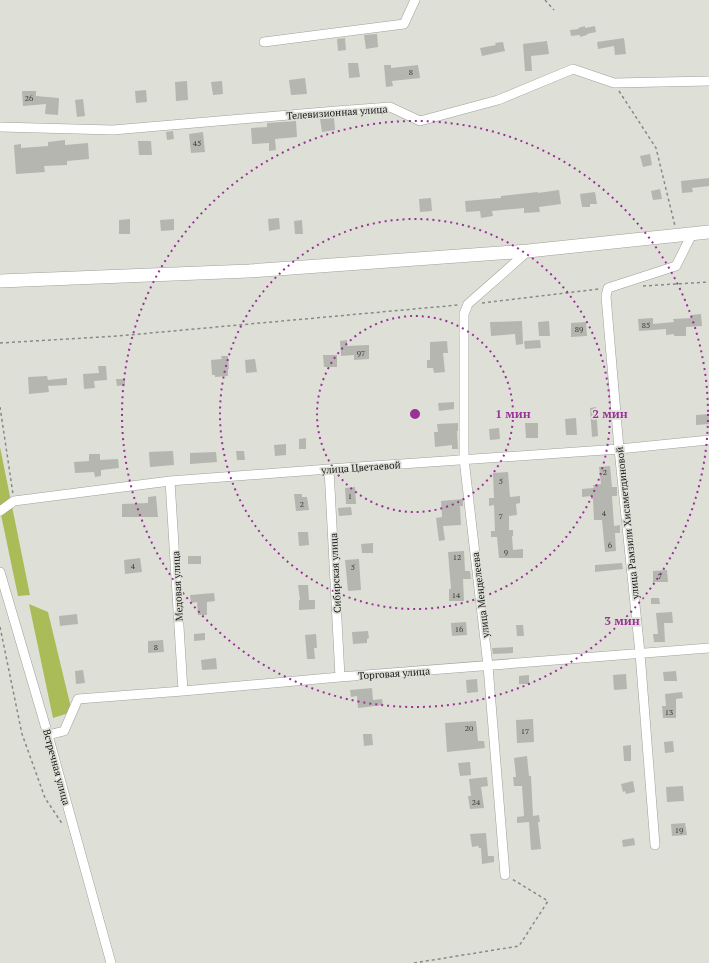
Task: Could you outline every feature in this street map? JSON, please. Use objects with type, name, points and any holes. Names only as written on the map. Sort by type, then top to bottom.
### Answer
[{"type":"street","points":[[264,42],[404,24],[415,0]]},
{"type":"street","name":"Телевизионная улица","points":[[0,127],[113,130],[390,107],[420,121],[498,100],[573,69],[614,83],[709,81]]},
{"type":"street","points":[[0,282],[249,271],[528,252],[709,232]]},
{"type":"street","points":[[607,292],[676,266],[692,234]]},
{"type":"street","points":[[468,304],[528,252]]},
{"type":"street","name":"улица Рамзили Хисаметдиновой","points":[[607,292],[619,449],[640,653],[655,845]]},
{"type":"street","name":"улица Менделеева","points":[[468,304],[464,314],[464,459],[488,666],[505,875]]},
{"type":"street","name":"улица Цветаевой","points":[[14,501],[170,481],[619,449],[709,440]]},
{"type":"street","name":"Сибирская улица","points":[[329,469],[340,677]]},
{"type":"street","name":"Медовая улица","points":[[170,481],[183,691]]},
{"type":"street","points":[[0,511],[14,501]]},
{"type":"street","name":"Встречная улица","points":[[0,572],[48,735],[111,963]]},
{"type":"street","name":"Торговая улица","points":[[48,735],[64,731],[78,699],[709,648]]},
{"type":"path","points":[[545,0],[554,10]]},
{"type":"path","points":[[614,83],[656,148],[678,236]]},
{"type":"path","points":[[639,286],[709,282]]},
{"type":"path","points":[[0,344],[118,336],[607,292]]},
{"type":"path","points":[[0,407],[14,501]]},
{"type":"path","points":[[0,627],[22,734],[45,798],[66,830]]},
{"type":"path","points":[[414,963],[519,946],[548,901],[505,875]]},
{"type":"green space","points":[[0,447],[30,595],[18,596],[0,510]]},
{"type":"green space","points":[[29,604],[48,612],[72,712],[53,718]]},
{"type":"building","points":[[585,26],[585,28],[595,26],[596,32],[580,37],[580,35],[571,36],[570,30],[579,29],[578,28]]},
{"type":"building","points":[[377,34],[378,47],[366,49],[364,35]]},
{"type":"building","points":[[345,38],[346,50],[338,51],[337,39]]},
{"type":"building","points":[[624,38],[626,54],[615,55],[614,46],[598,49],[597,42]]},
{"type":"building","points":[[547,41],[549,54],[531,56],[532,71],[525,71],[523,44]]},
{"type":"building","points":[[503,42],[505,51],[482,56],[480,48]]},
{"type":"building","points":[[348,63],[358,63],[360,77],[349,78]]},
{"type":"building","points":[[384,65],[391,65],[391,68],[418,65],[420,78],[392,81],[393,86],[386,87]]},
{"type":"building","points":[[305,78],[307,94],[291,95],[289,80]]},
{"type":"building","points":[[187,81],[188,100],[176,101],[175,82]]},
{"type":"building","points":[[222,81],[223,94],[213,95],[211,82]]},
{"type":"building","points":[[146,90],[147,102],[136,103],[135,91]]},
{"type":"building","points":[[22,91],[36,91],[36,96],[59,98],[58,115],[45,114],[46,104],[23,106]]},
{"type":"building","points":[[83,99],[85,116],[77,117],[75,100]]},
{"type":"building","points":[[334,118],[335,130],[322,132],[320,119]]},
{"type":"building","points":[[296,121],[297,137],[275,139],[276,150],[269,151],[269,143],[252,144],[251,128],[267,127],[267,123]]},
{"type":"building","points":[[173,131],[174,139],[167,140],[166,132]]},
{"type":"building","points":[[203,132],[205,152],[191,153],[189,134]]},
{"type":"building","points":[[65,140],[65,145],[88,143],[89,159],[67,161],[67,165],[44,166],[45,172],[16,174],[14,145],[21,144],[21,148],[48,146],[48,142]]},
{"type":"building","points":[[138,141],[151,141],[152,155],[139,155]]},
{"type":"building","points":[[650,154],[652,165],[643,167],[640,156]]},
{"type":"building","points":[[709,178],[709,186],[692,188],[693,192],[682,193],[681,181]]},
{"type":"building","points":[[660,189],[662,199],[653,200],[651,191]]},
{"type":"building","points":[[559,190],[561,204],[539,207],[540,212],[524,213],[524,208],[492,211],[493,216],[481,218],[480,211],[466,212],[465,201],[501,198],[501,196]]},
{"type":"building","points":[[595,192],[597,204],[590,204],[590,207],[582,207],[580,194]]},
{"type":"building","points":[[431,198],[432,211],[420,212],[419,199]]},
{"type":"building","points":[[279,218],[280,229],[269,231],[268,219]]},
{"type":"building","points":[[130,219],[130,234],[119,234],[119,220]]},
{"type":"building","points":[[174,219],[174,230],[161,231],[160,220]]},
{"type":"building","points":[[302,220],[303,234],[295,234],[294,221]]},
{"type":"building","points":[[701,314],[702,326],[686,327],[686,336],[674,336],[674,334],[666,335],[666,329],[639,331],[638,319],[653,318],[653,324],[674,322],[673,319],[691,318],[691,315]]},
{"type":"building","points":[[522,321],[523,344],[516,345],[515,334],[491,336],[490,322]]},
{"type":"building","points":[[549,321],[550,336],[539,336],[538,322]]},
{"type":"building","points":[[586,322],[587,336],[571,337],[571,323]]},
{"type":"building","points":[[347,340],[347,346],[369,345],[369,359],[354,360],[354,355],[341,356],[340,341]]},
{"type":"building","points":[[540,340],[541,348],[525,349],[524,341]]},
{"type":"building","points":[[447,341],[448,353],[443,353],[445,372],[434,373],[433,368],[427,368],[427,360],[430,360],[430,342]]},
{"type":"building","points":[[323,355],[337,355],[337,367],[324,367]]},
{"type":"building","points":[[221,356],[228,356],[228,376],[215,377],[215,375],[212,375],[211,360],[222,359]]},
{"type":"building","points":[[255,359],[257,372],[246,373],[245,360]]},
{"type":"building","points":[[98,366],[106,366],[107,380],[94,381],[95,388],[84,389],[83,374],[99,373]]},
{"type":"building","points":[[47,376],[48,380],[67,378],[67,385],[48,386],[49,392],[29,394],[28,377]]},
{"type":"building","points":[[116,379],[125,379],[125,385],[117,386]]},
{"type":"building","points":[[454,402],[454,409],[439,411],[438,403]]},
{"type":"building","points":[[596,407],[598,436],[592,437],[590,408]]},
{"type":"building","points":[[709,414],[709,424],[696,425],[696,415]]},
{"type":"building","points":[[576,418],[577,435],[566,435],[565,419]]},
{"type":"building","points":[[458,423],[458,449],[452,449],[452,445],[435,447],[434,432],[438,432],[437,424]]},
{"type":"building","points":[[525,423],[538,423],[538,438],[526,438]]},
{"type":"building","points":[[499,428],[500,439],[490,440],[489,429]]},
{"type":"building","points":[[306,438],[306,449],[299,449],[299,439]]},
{"type":"building","points":[[286,444],[286,455],[275,456],[274,445]]},
{"type":"building","points":[[173,451],[174,465],[150,467],[149,452]]},
{"type":"building","points":[[236,451],[244,451],[245,460],[237,460]]},
{"type":"building","points":[[216,452],[217,462],[190,464],[190,453]]},
{"type":"building","points":[[89,454],[100,454],[100,460],[118,459],[119,468],[101,470],[101,476],[95,477],[94,472],[75,473],[74,462],[89,461]]},
{"type":"building","points":[[610,466],[612,487],[617,487],[617,496],[612,496],[614,526],[620,525],[620,533],[615,533],[616,551],[605,552],[602,520],[594,520],[593,499],[591,499],[591,496],[582,497],[582,489],[594,488],[593,485],[601,484],[599,467]]},
{"type":"building","points":[[508,472],[510,497],[520,496],[520,503],[516,504],[517,515],[509,516],[509,530],[513,530],[513,550],[523,549],[523,558],[499,558],[497,537],[491,537],[491,531],[495,531],[494,505],[489,506],[489,498],[494,498],[493,473]]},
{"type":"building","points":[[355,487],[356,504],[346,504],[345,488]]},
{"type":"building","points":[[294,494],[302,494],[302,497],[307,497],[309,510],[296,511]]},
{"type":"building","points":[[156,496],[158,517],[122,517],[122,504],[148,503],[148,497]]},
{"type":"building","points":[[463,499],[463,506],[460,506],[461,525],[443,526],[445,540],[439,541],[436,518],[442,517],[441,501]]},
{"type":"building","points":[[351,507],[352,515],[339,516],[338,508]]},
{"type":"building","points":[[298,532],[308,532],[309,545],[299,546]]},
{"type":"building","points":[[373,543],[373,553],[362,553],[361,544]]},
{"type":"building","points":[[464,551],[465,571],[470,571],[471,579],[463,579],[464,601],[449,601],[449,589],[451,589],[448,552]]},
{"type":"building","points":[[188,556],[201,556],[201,564],[188,564]]},
{"type":"building","points":[[140,558],[142,572],[125,574],[124,560]]},
{"type":"building","points":[[359,559],[361,590],[348,591],[345,560]]},
{"type":"building","points":[[622,563],[623,569],[595,572],[595,565]]},
{"type":"building","points":[[667,570],[668,582],[653,582],[653,571]]},
{"type":"building","points":[[298,585],[308,585],[309,600],[315,600],[315,609],[299,610],[300,600]]},
{"type":"building","points":[[214,593],[215,601],[207,602],[207,615],[198,615],[197,602],[191,603],[190,595]]},
{"type":"building","points":[[651,598],[659,598],[660,604],[651,604]]},
{"type":"building","points":[[672,612],[673,623],[664,623],[665,642],[654,642],[653,634],[658,634],[656,613]]},
{"type":"building","points":[[77,614],[78,624],[60,626],[59,616]]},
{"type":"building","points":[[466,622],[467,635],[452,636],[451,623]]},
{"type":"building","points":[[516,625],[523,625],[524,636],[517,636]]},
{"type":"building","points":[[368,631],[369,638],[367,639],[367,643],[353,644],[352,632]]},
{"type":"building","points":[[205,633],[205,640],[194,641],[194,634]]},
{"type":"building","points":[[316,634],[317,648],[314,648],[315,659],[307,659],[305,635]]},
{"type":"building","points":[[163,640],[164,652],[148,653],[148,641]]},
{"type":"building","points":[[513,647],[513,653],[493,654],[492,648]]},
{"type":"building","points":[[216,658],[217,669],[202,670],[201,660]]},
{"type":"building","points":[[83,670],[85,683],[76,684],[75,671]]},
{"type":"building","points":[[676,671],[677,681],[664,681],[663,672]]},
{"type":"building","points":[[626,674],[627,689],[614,690],[613,675]]},
{"type":"building","points":[[529,675],[529,684],[519,684],[519,676]]},
{"type":"building","points":[[477,679],[478,692],[467,693],[466,680]]},
{"type":"building","points":[[372,688],[373,700],[382,699],[383,705],[358,708],[357,696],[351,697],[350,690]]},
{"type":"building","points":[[682,692],[683,698],[676,699],[676,718],[663,718],[662,706],[666,706],[665,694]]},
{"type":"building","points":[[533,719],[534,742],[517,743],[516,720]]},
{"type":"building","points":[[476,721],[478,741],[484,741],[485,748],[447,752],[445,723]]},
{"type":"building","points":[[363,734],[372,734],[373,745],[364,746]]},
{"type":"building","points":[[673,741],[674,752],[665,753],[664,742]]},
{"type":"building","points":[[631,745],[631,761],[624,761],[623,746]]},
{"type":"building","points":[[527,756],[529,776],[531,776],[533,816],[539,815],[540,822],[538,822],[541,849],[531,850],[529,822],[517,823],[517,817],[524,816],[522,786],[514,786],[513,777],[516,777],[514,758]]},
{"type":"building","points":[[470,762],[471,775],[460,776],[458,763]]},
{"type":"building","points":[[487,777],[488,786],[481,787],[484,808],[470,809],[468,796],[471,796],[469,779]]},
{"type":"building","points":[[633,781],[635,792],[626,794],[625,791],[623,792],[621,784]]},
{"type":"building","points":[[683,786],[684,801],[667,802],[666,787]]},
{"type":"building","points":[[685,823],[687,835],[672,836],[671,824]]},
{"type":"building","points":[[486,833],[488,856],[494,856],[494,862],[482,864],[481,848],[478,846],[472,847],[470,834]]},
{"type":"building","points":[[634,838],[635,845],[623,847],[622,840]]}]
